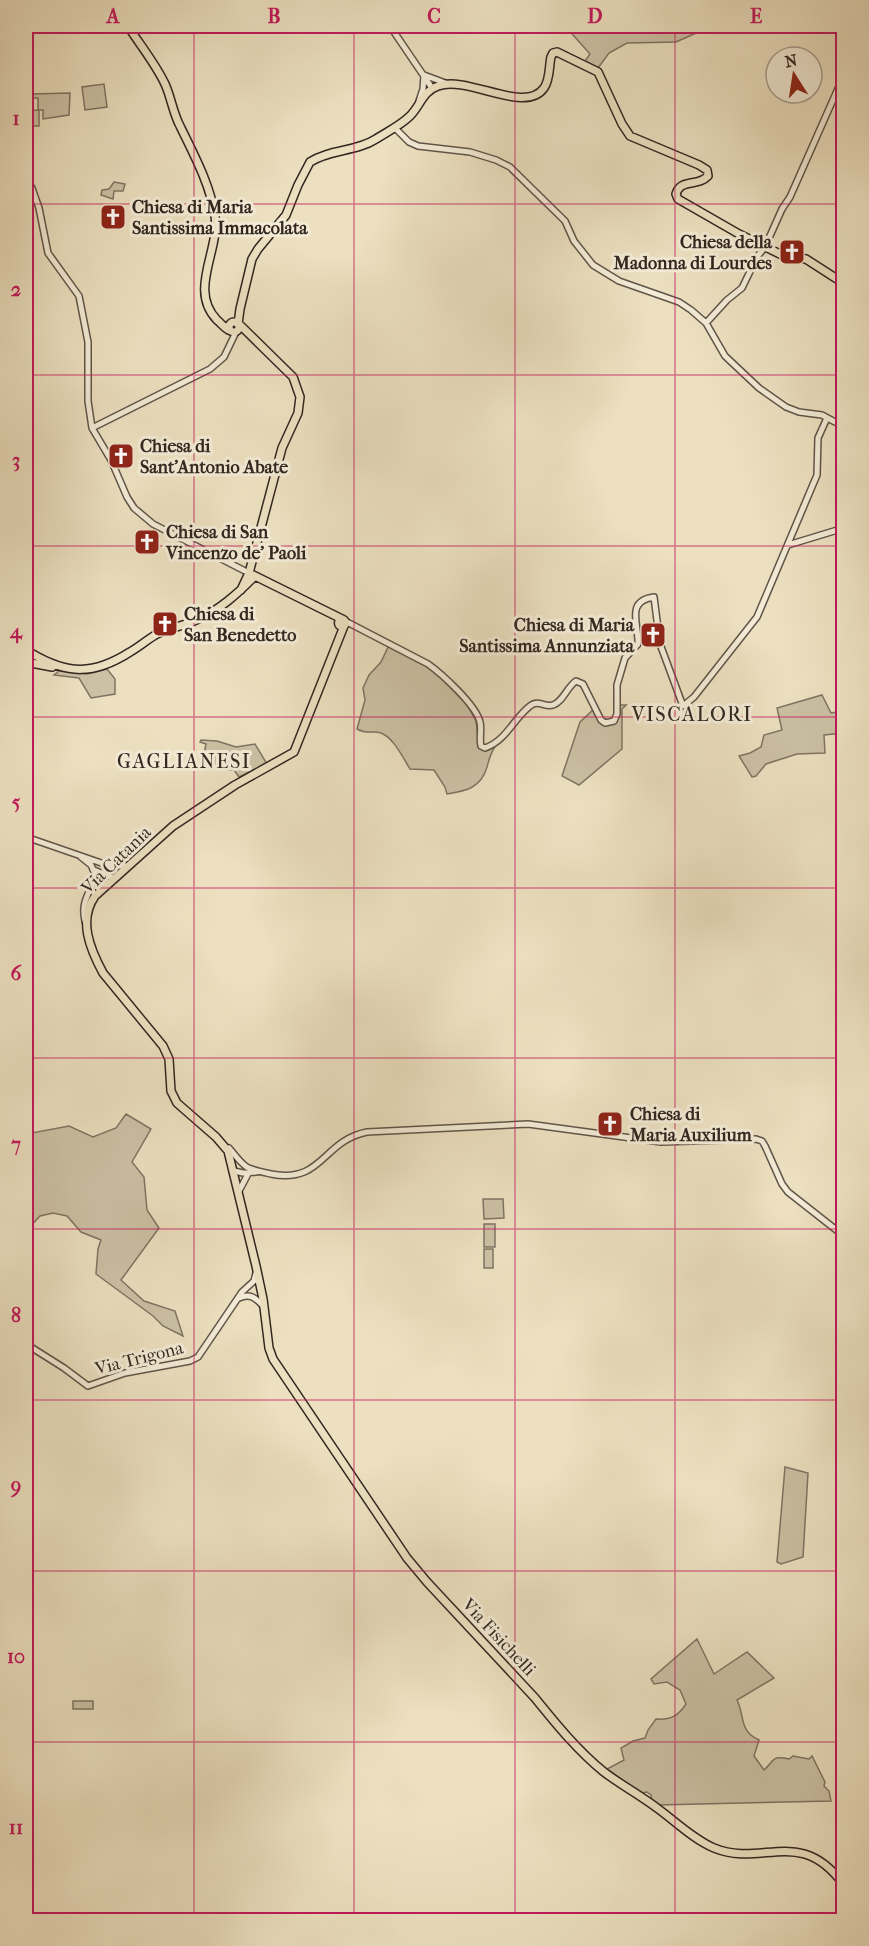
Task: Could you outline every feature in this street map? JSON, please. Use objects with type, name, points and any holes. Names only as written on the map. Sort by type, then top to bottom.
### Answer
[{"type":"main road","points":[[29,656],[61,668],[83,670],[99,668],[117,660],[158,634],[199,619],[241,590],[250,573],[282,448],[301,403],[293,377],[254,340],[210,311],[206,303],[204,287],[216,236],[215,218],[209,192],[175,115],[166,86],[128,26]]},
{"type":"main road","points":[[233,326],[240,309],[252,259],[286,215],[298,184],[310,162],[360,148],[394,130],[412,113],[432,88],[448,84],[470,85],[515,98],[538,94],[546,83],[553,53],[561,52],[598,72],[630,136],[707,170],[708,176],[704,180],[684,184],[679,188],[676,194],[678,199],[765,247],[782,255],[802,258],[837,279],[843,280]]},
{"type":"main road","points":[[232,598],[250,573]]},
{"type":"main road","points":[[250,573],[330,614],[343,624]]},
{"type":"main road","name":"Via Catania","points":[[258,1274],[234,1171],[225,1146],[173,1097],[167,1053],[152,1031],[103,973],[85,922],[89,904],[94,896],[173,826],[235,785],[294,752],[340,638],[343,624]]},
{"type":"main road","points":[[29,656],[61,668]]},
{"type":"main road","name":"Via Fisichelli","points":[[258,1274],[269,1348],[273,1359],[407,1558],[590,1760],[607,1775],[657,1807],[706,1844],[738,1853],[795,1851],[808,1855],[826,1866],[843,1885]]},
{"type":"street","points":[[390,26],[432,88]]},
{"type":"street","points":[[424,75],[448,84]]},
{"type":"street","points":[[418,103],[423,89],[424,75]]},
{"type":"street","points":[[706,323],[727,300],[742,288],[757,257],[765,247],[789,199],[843,75]]},
{"type":"street","points":[[394,130],[409,142],[425,148],[470,152],[510,167],[565,221],[574,241],[593,265],[619,281],[679,302],[691,310],[706,323],[725,356],[759,388],[793,410],[843,423]]},
{"type":"street","points":[[26,180],[40,217],[48,253],[79,296],[88,342],[88,401],[92,428],[111,460],[125,493],[134,508],[153,524],[250,573]]},
{"type":"street","points":[[92,428],[200,375],[218,363],[227,350],[233,326]]},
{"type":"street","points":[[343,624],[355,626],[434,668],[479,718],[482,747],[488,748],[504,736],[530,706],[536,703],[551,706],[556,704],[576,681],[582,684],[601,720],[605,723],[614,721],[617,714],[617,686],[625,658],[638,642],[636,607],[640,601],[654,597],[660,644],[682,702],[694,697],[757,617],[817,475],[818,438],[826,419]]},
{"type":"street","points":[[788,545],[843,528]]},
{"type":"street","points":[[26,837],[103,864],[115,867],[126,866]]},
{"type":"street","points":[[80,856],[94,870],[111,879]]},
{"type":"street","points":[[103,864],[111,879]]},
{"type":"street","points":[[85,922],[84,902],[95,879],[94,870]]},
{"type":"street","points":[[234,1171],[248,1170],[288,1176],[305,1173],[344,1140],[367,1132],[519,1124],[560,1127],[661,1142],[748,1138],[762,1141],[788,1192],[843,1236]]},
{"type":"street","points":[[225,1146],[248,1170]]},
{"type":"street","points":[[239,1191],[248,1170]]},
{"type":"street","points":[[246,1292],[254,1281],[256,1266]]},
{"type":"street","points":[[246,1292],[261,1288]]},
{"type":"street","points":[[246,1292],[263,1306]]},
{"type":"street","name":"Via Trigona","points":[[26,1344],[88,1386],[125,1373],[194,1359],[201,1354],[238,1298],[246,1292]]},
{"type":"shaded area","points":[[565,26],[712,26],[676,42],[627,43],[609,53],[598,68],[585,61],[590,54]]},
{"type":"shaded area","points":[[104,84],[107,107],[85,110],[82,87]]},
{"type":"shaded area","points":[[70,93],[69,115],[43,119],[43,110],[39,110],[39,126],[26,126],[26,111],[38,110],[38,98],[31,98],[31,94]]},
{"type":"shaded area","points":[[114,182],[125,184],[123,191],[114,191],[113,199],[101,195],[102,190],[109,189]]},
{"type":"shaded area","points":[[389,645],[432,668],[466,703],[476,721],[479,748],[487,750],[496,745],[484,774],[477,784],[447,794],[434,770],[410,769],[390,739],[378,732],[364,732],[357,729],[365,700],[363,688],[369,675],[381,662]]},
{"type":"shaded area","points":[[107,669],[115,679],[115,694],[91,698],[79,678],[54,675],[59,671],[87,674]]},
{"type":"shaded area","points":[[822,695],[831,713],[843,711],[843,733],[824,735],[825,753],[797,754],[766,764],[756,776],[752,777],[739,756],[761,747],[764,735],[782,730],[777,708]]},
{"type":"shaded area","points":[[619,705],[626,705],[622,709],[622,749],[579,785],[562,776],[580,722],[593,710],[599,720],[610,725],[618,718]]},
{"type":"shaded area","points":[[201,740],[217,741],[236,747],[255,744],[267,764],[239,777],[234,770],[205,768],[203,758],[206,744],[200,742]]},
{"type":"shaded area","points":[[126,1114],[151,1129],[132,1162],[144,1177],[147,1210],[159,1228],[121,1280],[144,1301],[175,1311],[183,1336],[163,1326],[96,1274],[101,1240],[81,1232],[67,1216],[53,1213],[40,1216],[26,1231],[26,1134],[69,1126],[93,1137],[116,1128]]},
{"type":"shaded area","points":[[483,1199],[503,1199],[504,1218],[484,1219]]},
{"type":"shaded area","points":[[484,1224],[495,1224],[495,1247],[484,1247]]},
{"type":"shaded area","points":[[484,1249],[493,1249],[493,1268],[484,1268]]},
{"type":"shaded area","points":[[785,1467],[808,1473],[803,1557],[781,1564],[777,1562]]},
{"type":"shaded area","points":[[697,1639],[714,1674],[747,1652],[774,1678],[737,1700],[745,1728],[759,1740],[754,1756],[764,1770],[777,1758],[789,1759],[793,1756],[809,1759],[812,1756],[825,1782],[824,1786],[829,1791],[831,1801],[657,1805],[647,1792],[641,1793],[607,1769],[624,1760],[621,1748],[633,1741],[645,1738],[656,1719],[674,1716],[686,1704],[680,1690],[667,1682],[654,1684],[651,1679]]},
{"type":"shaded area","points":[[73,1701],[93,1701],[93,1709],[73,1709]]},
{"type":"place","name":"Chiesa di Maria Santissima Immacolata","points":[[113,217]]},
{"type":"place","name":"Chiesa della Madonna di Lourdes","points":[[792,252]]},
{"type":"place","name":"Chiesa di Sant'Antonio Abate","points":[[121,456]]},
{"type":"place","name":"Chiesa di San Vincenzo de' Paoli","points":[[147,542]]},
{"type":"place","name":"Chiesa di San Benedetto","points":[[165,624]]},
{"type":"place","name":"Chiesa di Maria Santissima Annunziata","points":[[653,635]]},
{"type":"place","name":"Chiesa di Maria Auxilium","points":[[610,1124]]},
{"type":"district","name":"VISCALORI","points":[[692,714]]},
{"type":"district","name":"GAGLIANESI","points":[[184,761]]}]
